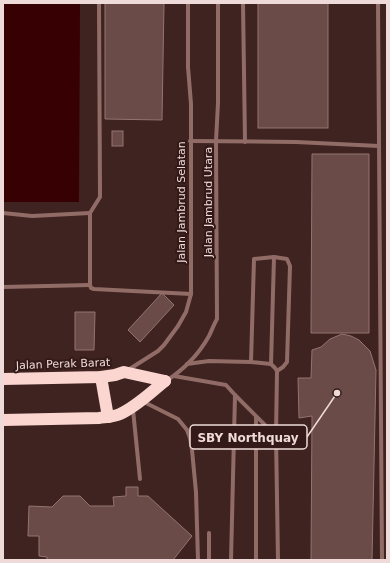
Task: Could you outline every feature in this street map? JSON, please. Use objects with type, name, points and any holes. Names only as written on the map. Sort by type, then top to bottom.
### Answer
[{"type":"highway","name":"Jalan Perak Barat","points":[[3,379],[101,377],[124,372]]},
{"type":"highway","points":[[124,372],[170,378]]},
{"type":"highway","points":[[101,377],[108,417]]},
{"type":"highway","points":[[3,420],[108,417],[119,414],[137,404],[170,378]]},
{"type":"lane","points":[[90,286],[90,213],[100,197],[99,3]]},
{"type":"lane","name":"Jalan Jambrud Selatan","points":[[124,372],[158,351],[164,345],[186,312],[191,294],[191,104],[188,67],[188,3]]},
{"type":"lane","name":"Jalan Jambrud Utara","points":[[170,378],[197,353],[209,336],[217,319],[216,141],[218,96],[218,3]]},
{"type":"lane","points":[[242,3],[245,142]]},
{"type":"lane","points":[[378,3],[382,560]]},
{"type":"lane","points":[[190,141],[296,142],[379,146]]},
{"type":"lane","points":[[3,213],[32,216],[90,213]]},
{"type":"lane","points":[[251,362],[254,259],[274,257],[287,258],[290,266],[287,362],[277,371]]},
{"type":"lane","points":[[271,364],[274,257]]},
{"type":"lane","points":[[3,288],[90,286],[94,289],[191,294]]},
{"type":"lane","points":[[186,364],[209,361],[251,362],[271,364],[277,371],[276,436],[278,560]]},
{"type":"lane","points":[[170,378],[226,385],[276,436]]},
{"type":"lane","points":[[231,560],[235,395]]},
{"type":"lane","points":[[140,479],[137,404],[178,418],[187,430],[192,450],[196,492],[198,560]]},
{"type":"lane","points":[[256,417],[256,560]]},
{"type":"lane","points":[[381,529],[387,529]]},
{"type":"lane","points":[[209,533],[209,560]]},
{"type":"shaded area","points":[[3,3],[80,3],[79,202],[3,202]]},
{"type":"building","points":[[105,3],[164,3],[162,120],[105,119]]},
{"type":"building","points":[[258,3],[328,3],[328,128],[258,128]]},
{"type":"building","points":[[112,131],[123,131],[123,146],[112,146]]},
{"type":"building","points":[[312,154],[369,154],[369,333],[311,333]]},
{"type":"building","points":[[162,293],[174,305],[140,342],[128,330]]},
{"type":"building","points":[[75,312],[95,312],[94,350],[75,350]]},
{"type":"building","points":[[342,334],[359,340],[370,351],[376,370],[372,560],[311,560],[312,416],[299,418],[298,378],[311,378],[312,350],[321,347],[330,339]]},
{"type":"building","points":[[126,487],[138,487],[138,496],[148,496],[192,536],[173,560],[47,560],[47,557],[39,556],[39,536],[28,536],[29,506],[52,507],[63,496],[80,496],[90,506],[114,506],[113,497],[126,496]]},
{"type":"place","name":"SBY Northquay","points":[[337,393]]}]
